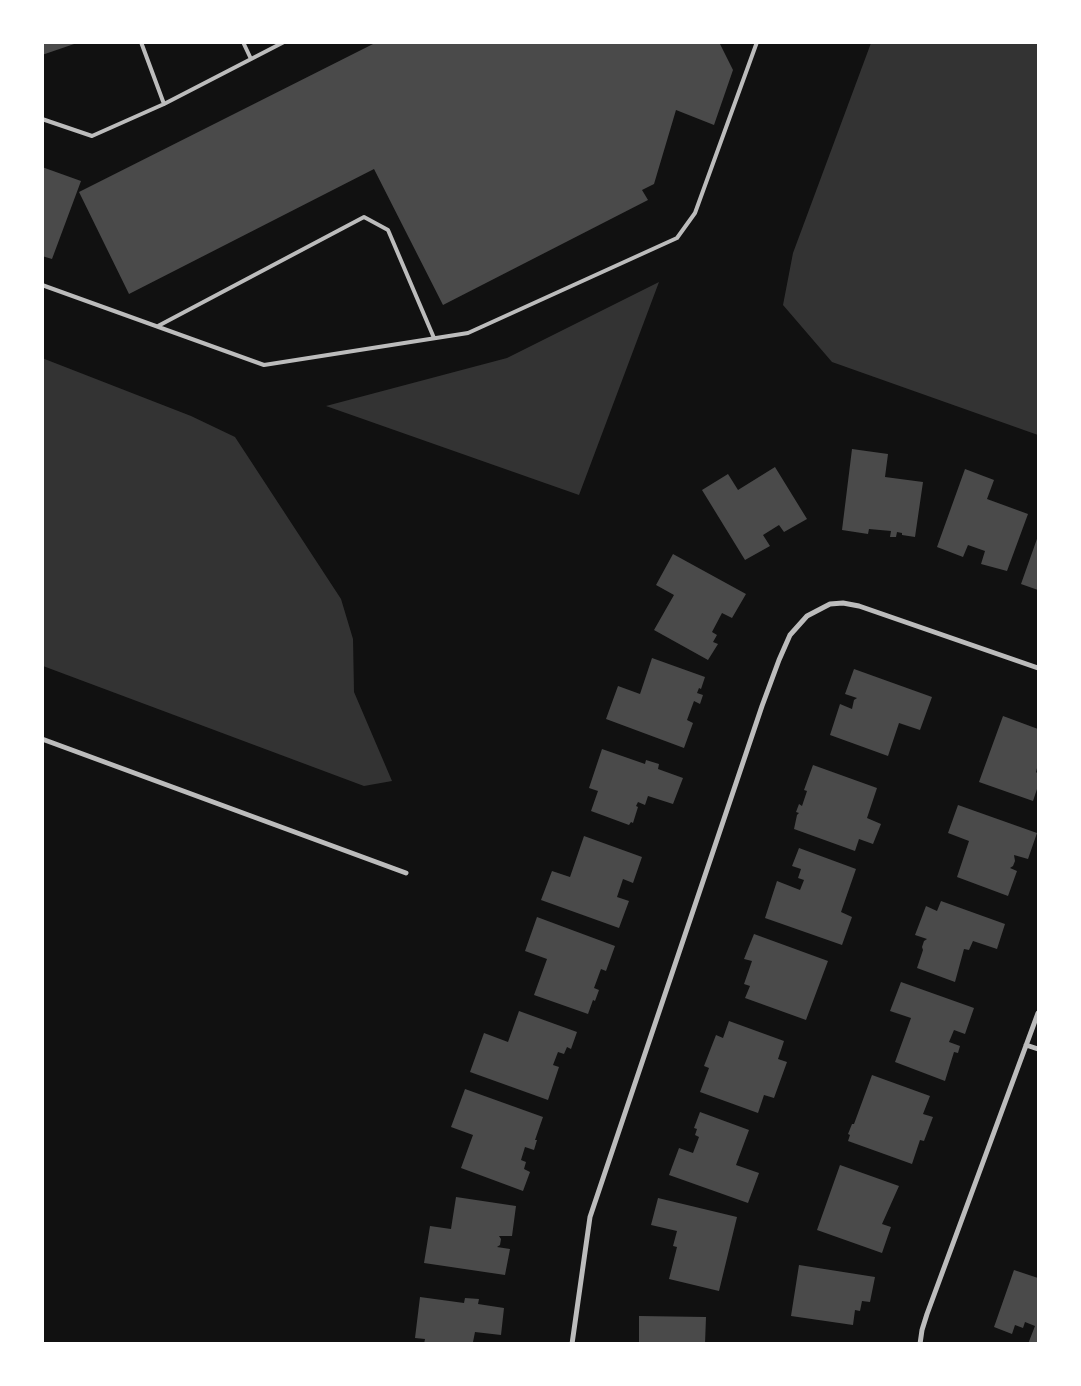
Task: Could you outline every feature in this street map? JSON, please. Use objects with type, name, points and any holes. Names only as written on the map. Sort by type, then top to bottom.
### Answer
[{"type":"street","points":[[572,1344],[590,1217],[762,706],[790,635],[807,616],[830,604],[843,603],[859,606],[1038,668]]},
{"type":"street","points":[[42,739],[406,873]]},
{"type":"street","points":[[920,1344],[927,1314],[1038,1013]]},
{"type":"street","points":[[1026,1045],[1038,1050]]},
{"type":"lane","points":[[140,42],[164,104]]},
{"type":"lane","points":[[243,42],[251,59]]},
{"type":"lane","points":[[42,119],[92,136],[164,104],[284,42]]},
{"type":"lane","points":[[42,285],[264,365],[468,333],[677,238],[695,213],[757,42]]},
{"type":"lane","points":[[158,326],[364,217],[388,230],[434,338]]},
{"type":"shaded area","points":[[871,43],[1038,43],[1038,435],[832,362],[783,305],[793,253]]},
{"type":"shaded area","points":[[659,282],[579,495],[326,406],[507,358]]},
{"type":"shaded area","points":[[42,358],[191,416],[235,437],[341,599],[353,639],[354,692],[392,781],[364,786],[43,666]]},
{"type":"building","points":[[42,42],[77,42],[77,43],[42,55]]},
{"type":"building","points":[[377,42],[719,42],[733,70],[714,125],[676,110],[654,184],[642,190],[648,200],[443,305],[374,169],[129,294],[79,192]]},
{"type":"building","points":[[42,167],[81,181],[52,259],[42,256]]},
{"type":"building","points":[[852,449],[888,454],[885,477],[923,482],[915,537],[902,535],[902,533],[897,532],[896,537],[890,537],[891,531],[869,529],[868,534],[842,530]]},
{"type":"building","points":[[775,467],[807,519],[784,532],[779,525],[763,535],[770,546],[745,560],[702,490],[728,474],[738,490]]},
{"type":"building","points":[[965,469],[994,480],[987,499],[1028,514],[1007,571],[981,564],[985,551],[968,545],[963,557],[937,547]]},
{"type":"building","points":[[1038,536],[1038,590],[1021,584]]},
{"type":"building","points":[[673,554],[746,594],[732,618],[722,613],[712,632],[717,635],[713,642],[718,644],[708,660],[654,630],[674,595],[656,585]]},
{"type":"building","points":[[652,658],[705,677],[701,689],[699,688],[697,693],[703,695],[700,704],[694,701],[687,720],[693,723],[684,748],[606,719],[618,686],[640,694]]},
{"type":"building","points":[[854,669],[932,697],[920,730],[899,723],[888,756],[830,735],[840,704],[852,709],[854,700],[857,698],[845,694]]},
{"type":"building","points":[[1003,716],[1038,729],[1038,764],[1036,772],[1038,774],[1038,786],[1033,801],[979,782]]},
{"type":"building","points":[[602,749],[645,764],[646,760],[659,764],[658,769],[683,778],[673,804],[648,796],[645,805],[638,802],[633,823],[631,822],[629,825],[591,811],[598,791],[589,788]]},
{"type":"building","points":[[813,765],[877,788],[867,818],[881,824],[873,844],[859,839],[855,851],[794,829],[799,813],[796,812],[799,804],[802,806],[807,791],[804,790]]},
{"type":"building","points":[[958,805],[1037,833],[1028,859],[1014,855],[1015,861],[1010,868],[1017,871],[1008,896],[957,877],[969,841],[948,833]]},
{"type":"building","points":[[584,836],[642,857],[633,883],[623,879],[617,897],[629,901],[619,928],[541,900],[552,871],[570,877]]},
{"type":"building","points":[[799,848],[856,869],[841,912],[852,917],[842,945],[765,918],[777,881],[800,890],[804,880],[798,878],[801,869],[792,866]]},
{"type":"building","points":[[941,901],[1005,924],[997,949],[973,941],[969,950],[964,949],[955,982],[917,968],[924,941],[927,939],[915,935],[926,906],[937,911]]},
{"type":"building","points":[[537,917],[615,946],[606,971],[601,969],[594,988],[599,990],[588,1014],[534,995],[547,959],[525,951]]},
{"type":"building","points":[[754,934],[828,961],[806,1020],[745,998],[750,986],[744,984],[752,961],[744,959]]},
{"type":"building","points":[[901,982],[974,1008],[965,1034],[954,1030],[949,1042],[960,1046],[958,1053],[954,1052],[945,1081],[895,1062],[911,1018],[890,1011]]},
{"type":"building","points":[[519,1011],[577,1032],[571,1049],[567,1047],[564,1054],[558,1052],[553,1065],[559,1067],[548,1100],[470,1072],[484,1033],[508,1042]]},
{"type":"building","points":[[729,1021],[784,1041],[778,1059],[787,1062],[774,1098],[764,1095],[758,1113],[700,1092],[709,1068],[704,1066],[716,1035],[723,1038]]},
{"type":"building","points":[[872,1075],[930,1096],[923,1114],[933,1117],[924,1141],[920,1140],[912,1164],[848,1141],[850,1135],[848,1134],[852,1124],[854,1124]]},
{"type":"building","points":[[465,1089],[543,1117],[535,1140],[537,1140],[534,1150],[525,1147],[521,1160],[526,1162],[524,1169],[530,1172],[523,1191],[461,1168],[473,1135],[451,1127]]},
{"type":"building","points":[[700,1112],[749,1130],[736,1165],[759,1173],[748,1203],[669,1175],[679,1148],[693,1153],[699,1137],[695,1135],[697,1129],[694,1128]]},
{"type":"building","points":[[840,1165],[899,1186],[882,1224],[891,1227],[882,1253],[817,1230]]},
{"type":"building","points":[[456,1197],[516,1206],[512,1236],[499,1236],[501,1239],[500,1245],[497,1247],[510,1249],[505,1275],[424,1263],[430,1226],[451,1229]]},
{"type":"building","points":[[658,1198],[737,1217],[719,1291],[669,1279],[677,1247],[673,1246],[677,1231],[651,1225]]},
{"type":"building","points":[[799,1265],[875,1277],[870,1302],[862,1301],[860,1311],[855,1310],[853,1325],[791,1316]]},
{"type":"building","points":[[1014,1270],[1038,1278],[1038,1344],[1028,1344],[1035,1326],[1025,1322],[1023,1328],[1015,1325],[1012,1334],[994,1327]]},
{"type":"building","points":[[420,1297],[464,1303],[465,1298],[479,1299],[478,1304],[504,1308],[501,1335],[475,1332],[473,1342],[424,1344],[425,1339],[415,1338]]},
{"type":"building","points":[[639,1316],[706,1317],[705,1344],[639,1344]]}]
